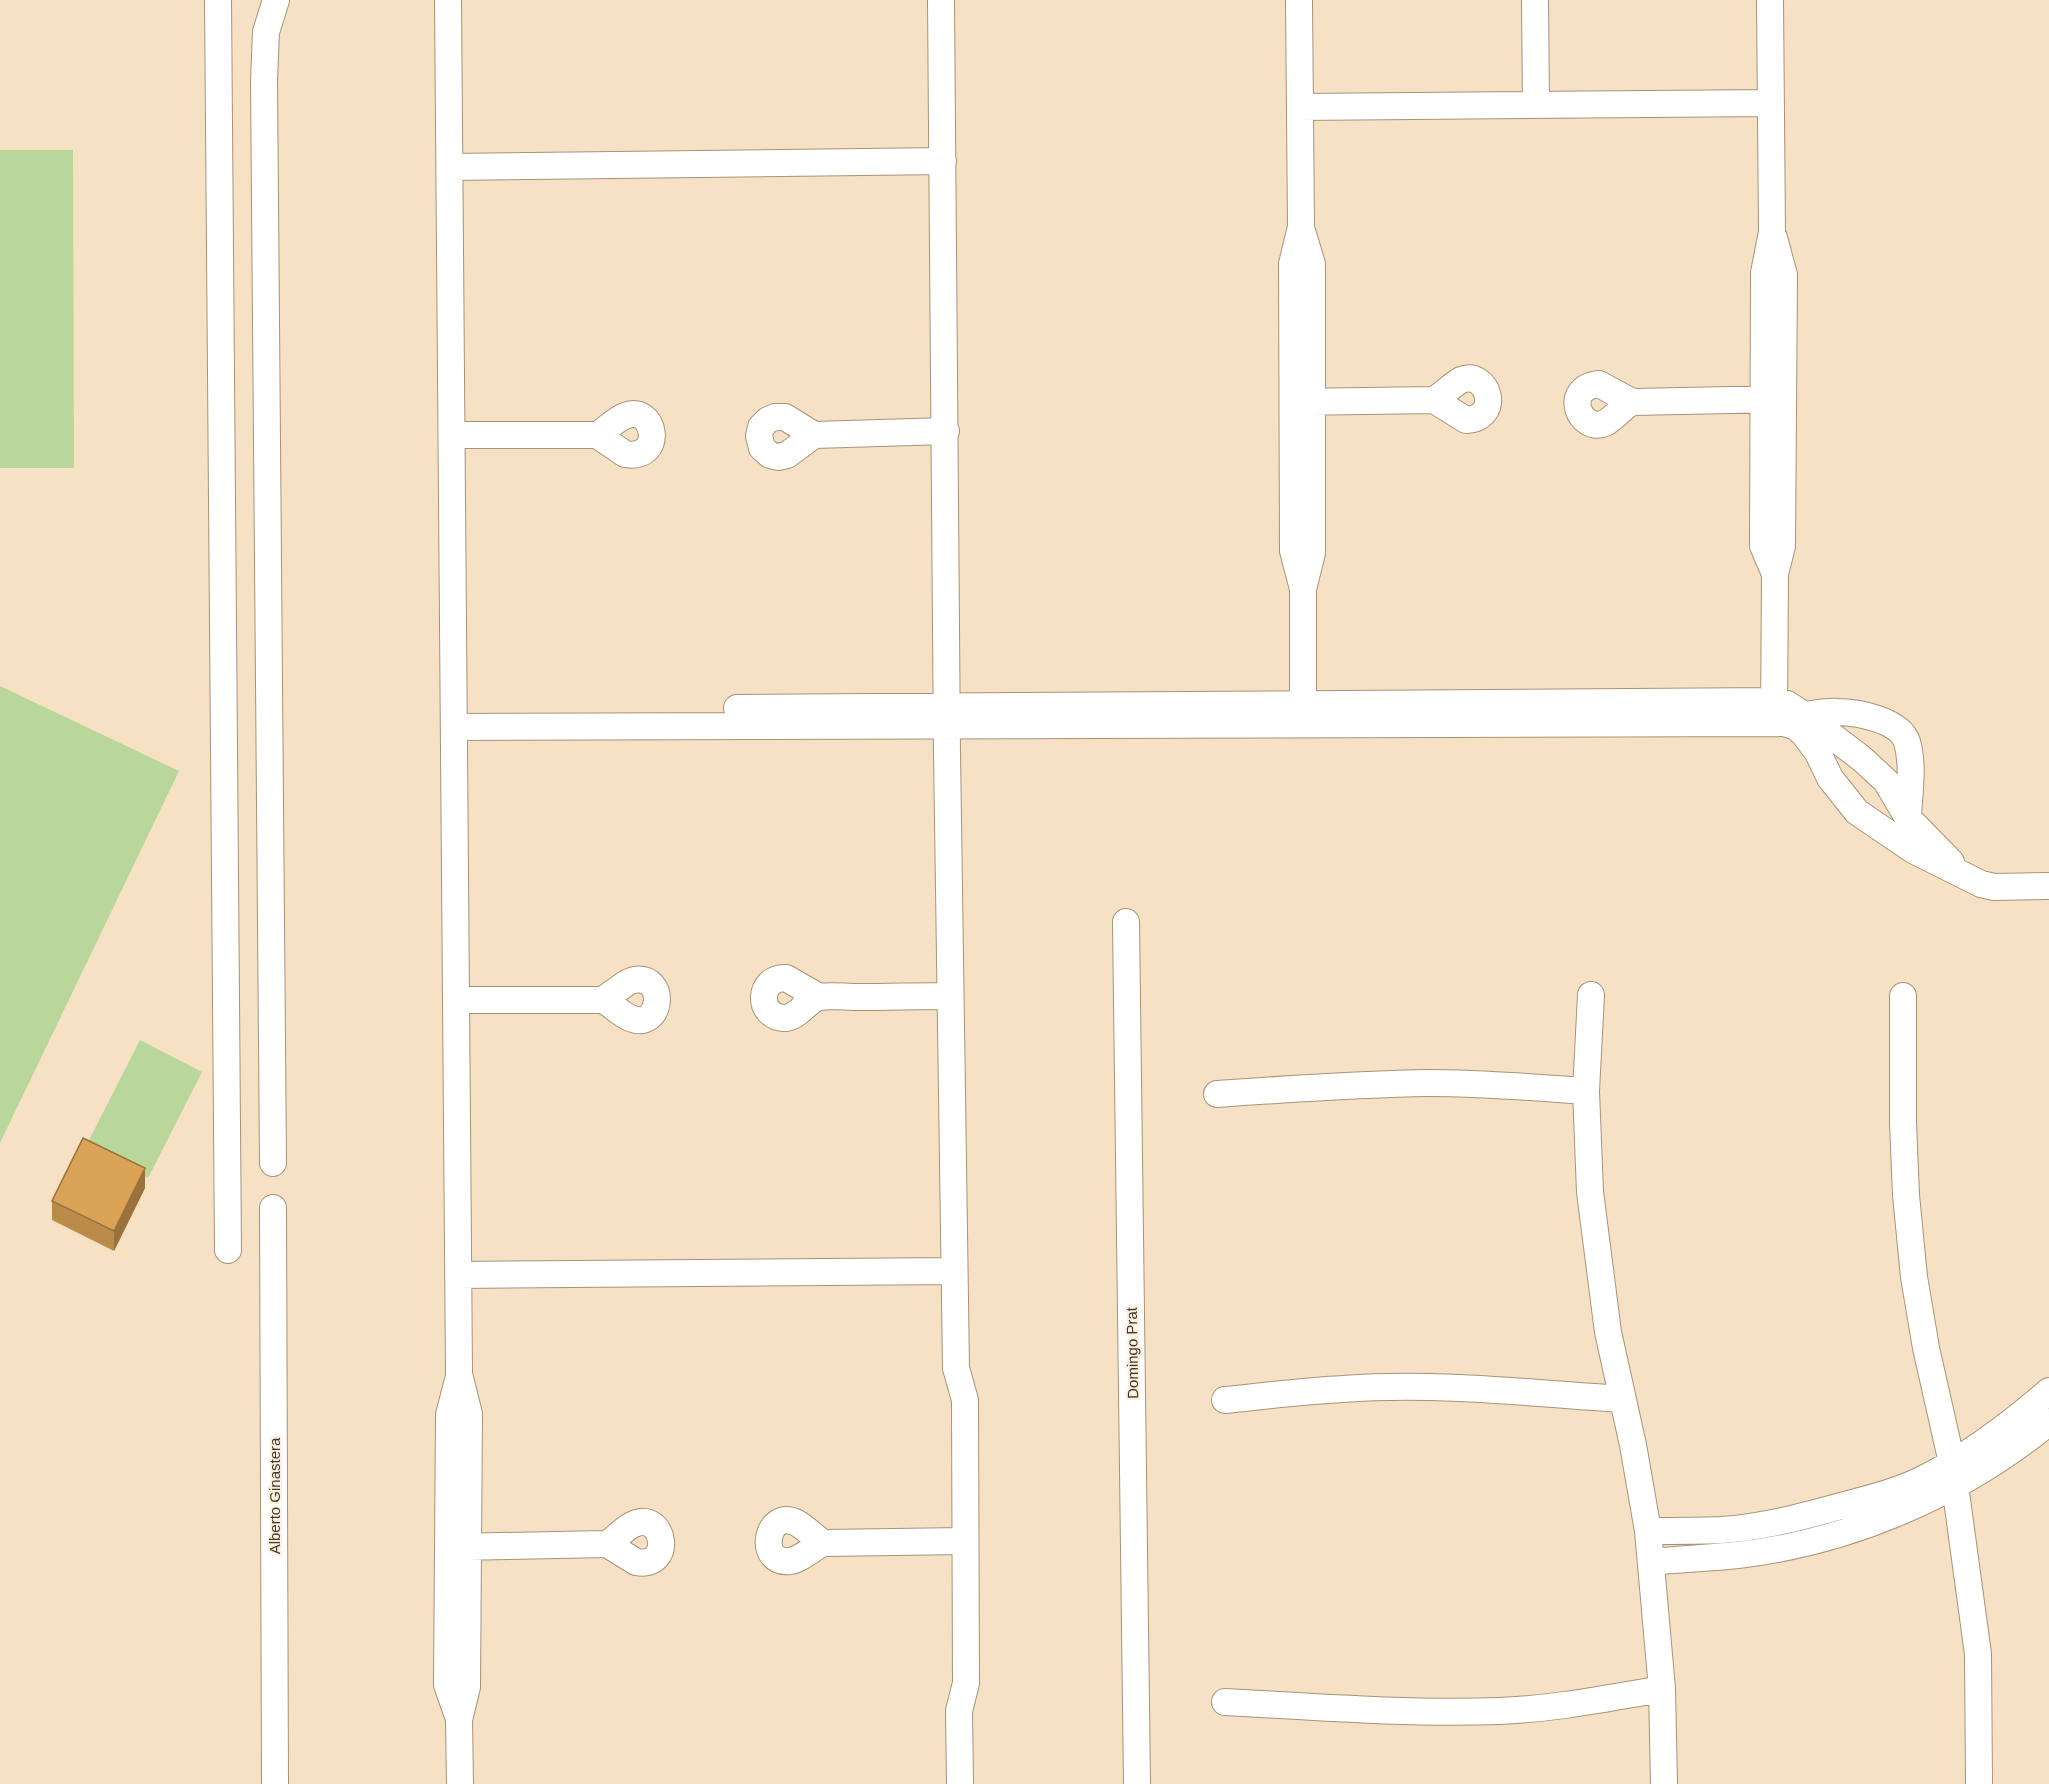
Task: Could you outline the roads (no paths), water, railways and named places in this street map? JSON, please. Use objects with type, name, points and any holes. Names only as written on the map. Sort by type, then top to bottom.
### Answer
[{"type":"street","points":[[218,0],[228,1250]]},
{"type":"street","points":[[273,1163],[264,81],[266,32],[276,0]]},
{"type":"street","points":[[448,0],[459,1374],[449,1415],[458,1547],[447,1685],[459,1720],[460,1784]]},
{"type":"street","points":[[941,0],[950,996],[956,1368],[947,1398],[957,1541],[950,1682],[959,1711],[960,1784]]},
{"type":"street","points":[[1299,0],[1301,227],[1292,264],[1302,402],[1293,551],[1303,589],[1303,714]]},
{"type":"street","points":[[1535,0],[1536,105]]},
{"type":"street","points":[[1770,0],[1772,232],[1784,275],[1773,399],[1782,546],[1775,574],[1787,716],[1818,753],[1830,778],[1857,812],[1913,850],[1981,884],[1994,887],[2049,886]]},
{"type":"street","points":[[1300,107],[1771,103]]},
{"type":"street","points":[[450,168],[943,161]]},
{"type":"street","points":[[1632,402],[1773,399]]},
{"type":"street","points":[[1302,402],[1434,400]]},
{"type":"street","points":[[813,435],[946,431]]},
{"type":"street","points":[[452,435],[597,435]]},
{"type":"street","points":[[454,718],[1303,714],[1787,716],[1836,711],[1860,714],[1885,722],[1898,730],[1906,739],[1909,758],[1908,818]]},
{"type":"street","points":[[1787,716],[1861,758],[1886,781],[1908,818],[1964,875]]},
{"type":"street","name":"Domingo Prat","points":[[1126,922],[1137,1784]]},
{"type":"street","points":[[1591,995],[1586,1091],[1590,1192],[1608,1332],[1633,1445],[1648,1531],[1662,1689],[1664,1784]]},
{"type":"street","points":[[819,997],[950,996]]},
{"type":"street","points":[[1903,996],[1903,1123],[1906,1195],[1914,1277],[1926,1348],[1954,1474],[1978,1654],[1979,1784]]},
{"type":"street","points":[[456,1000],[603,1000]]},
{"type":"street","points":[[1217,1094],[1429,1083],[1586,1091]]},
{"type":"street","name":"Alberto Ginastera","points":[[273,1208],[275,1784]]},
{"type":"street","points":[[458,1275],[954,1271]]},
{"type":"street","points":[[1225,1400],[1344,1388],[1415,1387],[1622,1399]]},
{"type":"street","points":[[1651,1562],[1738,1555],[1805,1543],[1860,1526],[1932,1498],[1954,1474],[2049,1391]]},
{"type":"street","points":[[1648,1531],[1723,1530],[1769,1524],[1880,1496],[1923,1479],[1989,1466],[2049,1422]]},
{"type":"street","points":[[823,1543],[957,1541]]},
{"type":"street","points":[[458,1547],[607,1544]]},
{"type":"street","points":[[1225,1702],[1376,1710],[1499,1711],[1554,1707],[1662,1689]]}]
